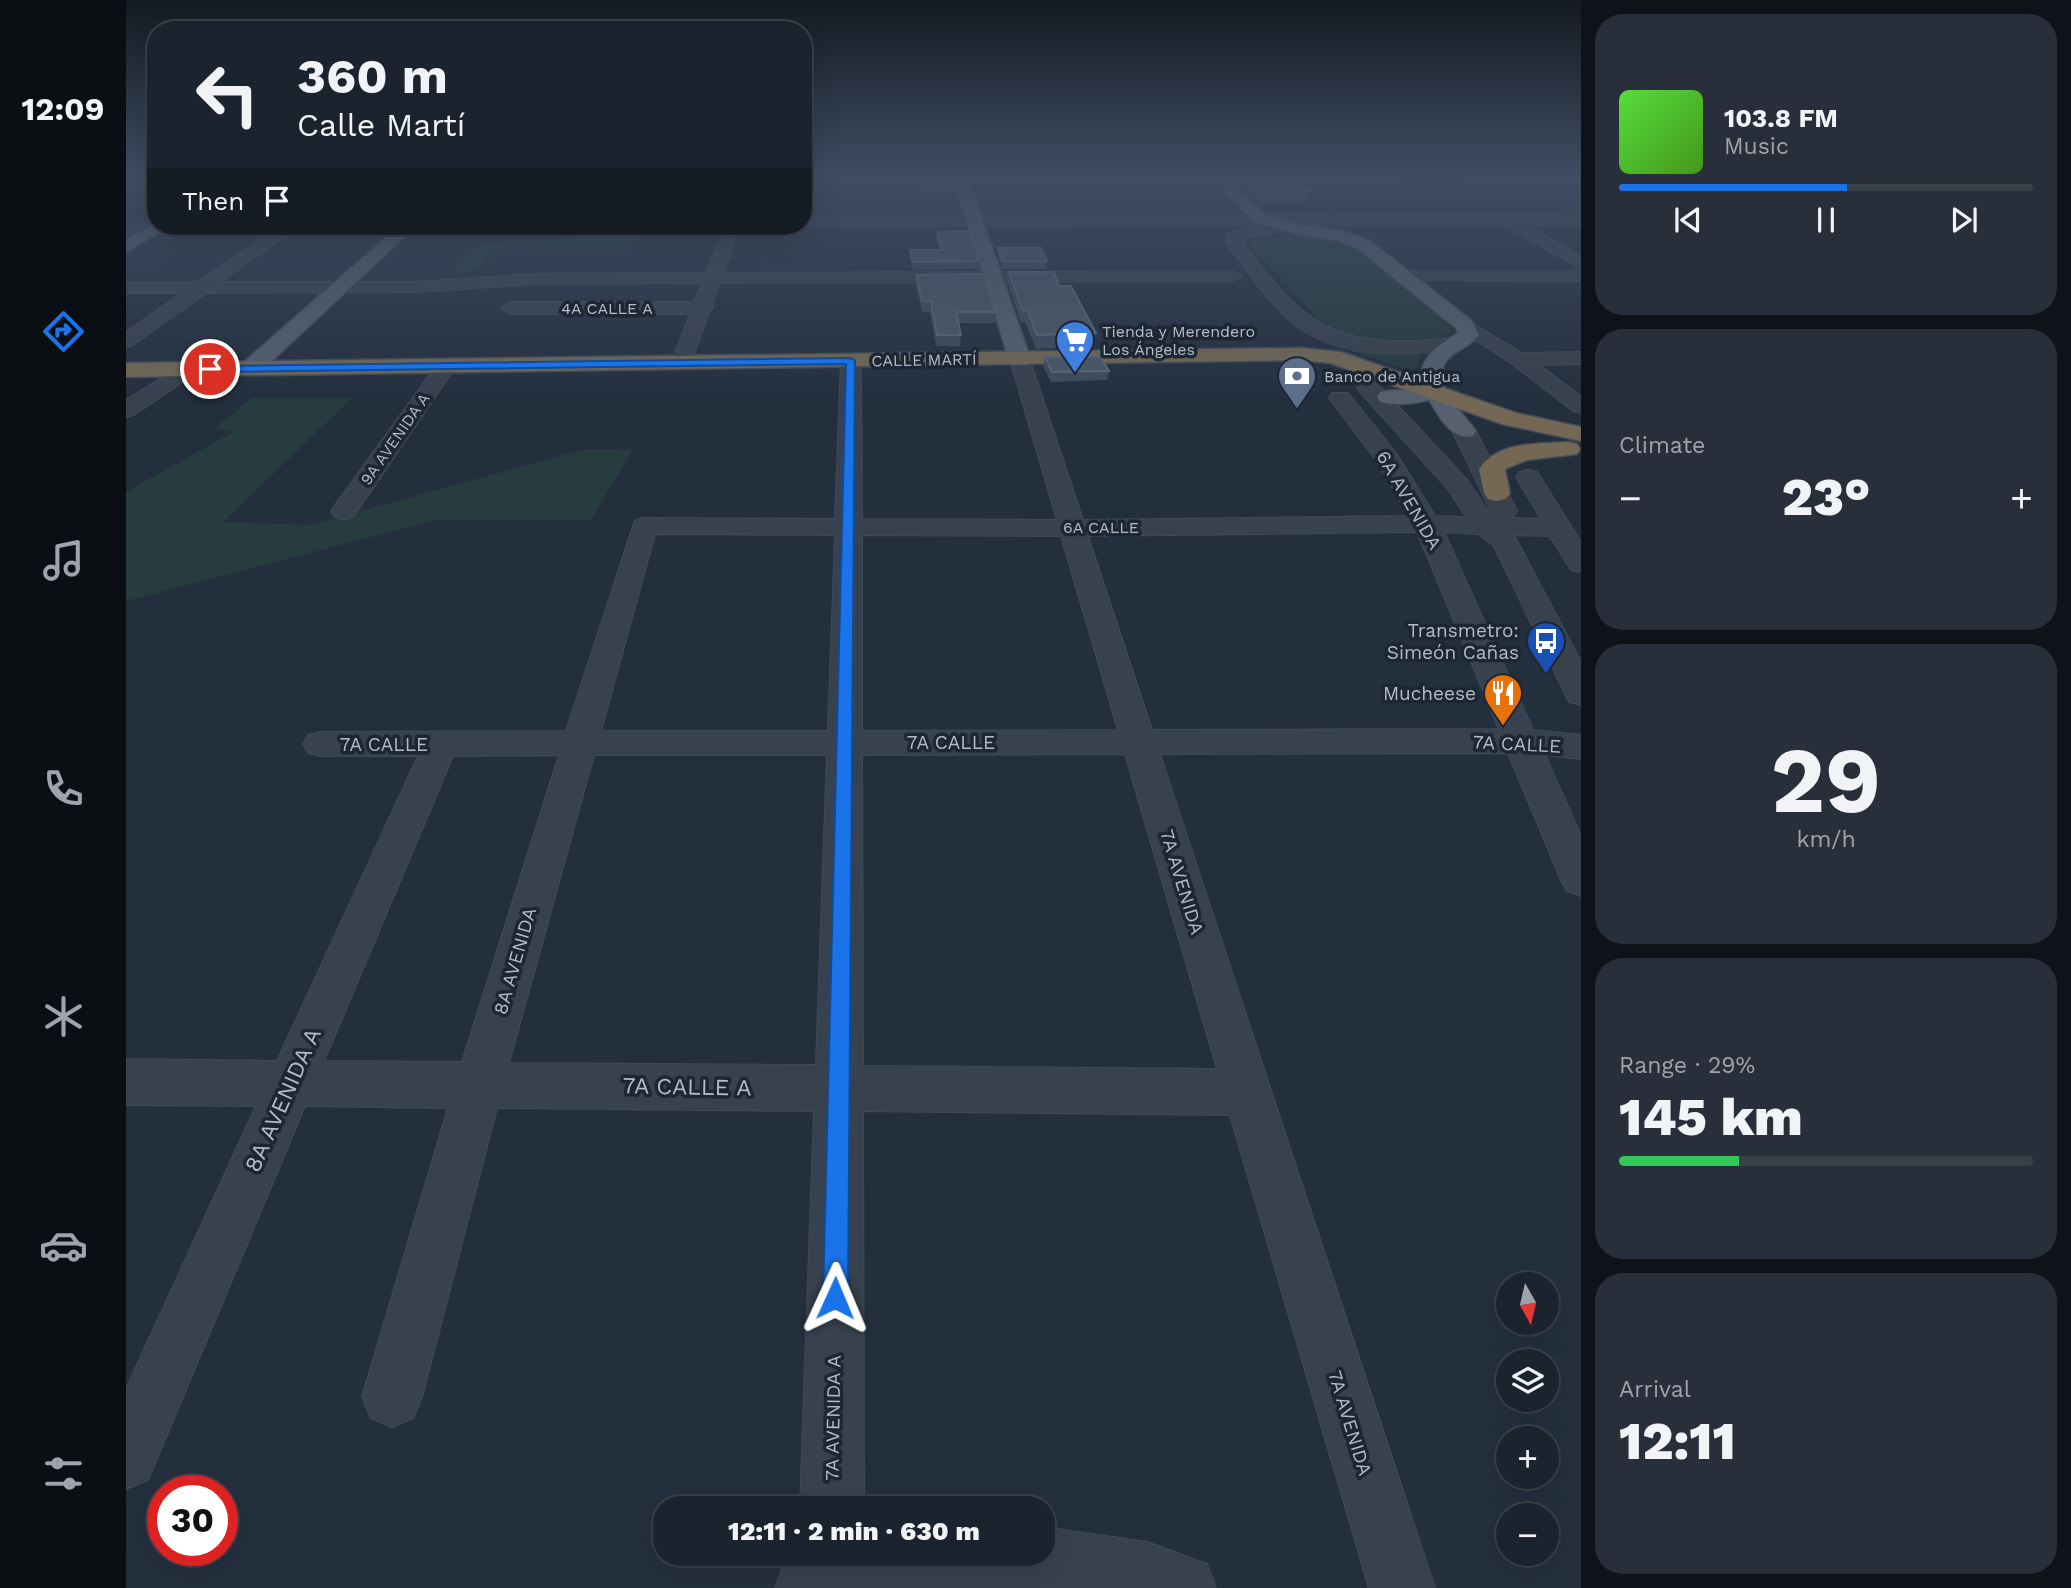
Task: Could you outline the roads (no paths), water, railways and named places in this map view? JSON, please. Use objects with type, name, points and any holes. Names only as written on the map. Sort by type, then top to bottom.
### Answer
[{"type":"highway","name":"CALLE MARTÍ","points":[[126,370],[1020,360],[1260,356],[1283,353],[1322,355],[1386,388]]},
{"type":"highway","name":"CALLE MARTÍ","points":[[1260,356],[1327,369],[1386,388]]},
{"type":"highway","points":[[1386,388],[1426,417],[1464,430],[1505,441],[1577,444]]},
{"type":"highway","points":[[1428,390],[1577,444]]},
{"type":"highway","points":[[1495,485],[1493,466],[1505,458],[1577,444]]},
{"type":"main road","points":[[251,368],[381,250]]},
{"type":"main road","name":"7A AVENIDA","points":[[984,250],[1020,360]]},
{"type":"main road","points":[[1371,250],[1404,276],[1460,334],[1433,364],[1428,390]]},
{"type":"main road","points":[[1386,388],[1409,398],[1428,390]]},
{"type":"main road","points":[[1428,390],[1464,430]]},
{"type":"street","points":[[126,341],[256,250]]},
{"type":"street","points":[[681,363],[724,250]]},
{"type":"street","points":[[1240,250],[1304,322],[1323,334],[1358,343],[1403,346],[1460,334],[1518,359],[1581,406]]},
{"type":"street","points":[[1557,250],[1581,264]]},
{"type":"street","points":[[126,288],[435,287],[535,279],[993,277],[1237,281],[1217,258]]},
{"type":"street","points":[[1404,276],[1581,276]]},
{"type":"street","name":"4A CALLE A","points":[[510,309],[704,307]]},
{"type":"street","points":[[1265,311],[1304,322]]},
{"type":"street","points":[[1518,359],[1581,358]]},
{"type":"street","name":"7A AVENIDA","points":[[1020,360],[1402,1588]]},
{"type":"street","name":"7A AVENIDA A","points":[[829,1496],[839,1088],[851,361]]},
{"type":"street","name":"9A AVENIDA A","points":[[344,511],[446,366]]},
{"type":"street","points":[[126,410],[189,369]]},
{"type":"street","points":[[1386,388],[1458,485],[1500,531],[1581,694]]},
{"type":"street","name":"6A AVENIDA","points":[[1340,398],[1387,458],[1427,524],[1581,880]]},
{"type":"street","points":[[1464,430],[1495,485],[1500,531]]},
{"type":"street","points":[[1495,485],[1529,478],[1581,564]]},
{"type":"street","name":"6A CALLE","points":[[644,526],[1072,528],[1427,524],[1500,531],[1559,528]]},
{"type":"street","name":"8A AVENIDA","points":[[392,1397],[479,1085],[644,526]]},
{"type":"street","name":"7A CALLE","points":[[320,744],[1523,741],[1581,747]]},
{"type":"street","name":"8A AVENIDA A","points":[[126,1458],[441,743]]},
{"type":"street","name":"7A CALLE A","points":[[126,1082],[1248,1092]]},
{"type":"street","points":[[1055,1562],[1147,1575],[1183,1588]]},
{"type":"place","name":"Tienda y Merendero Los Ángeles","points":[[1075,374]]},
{"type":"place","name":"Banco de Antigua","points":[[1297,410]]},
{"type":"place","name":"Transmetro: Simeón Cañas","points":[[1546,675]]},
{"type":"place","name":"Mucheese","points":[[1503,727]]}]
